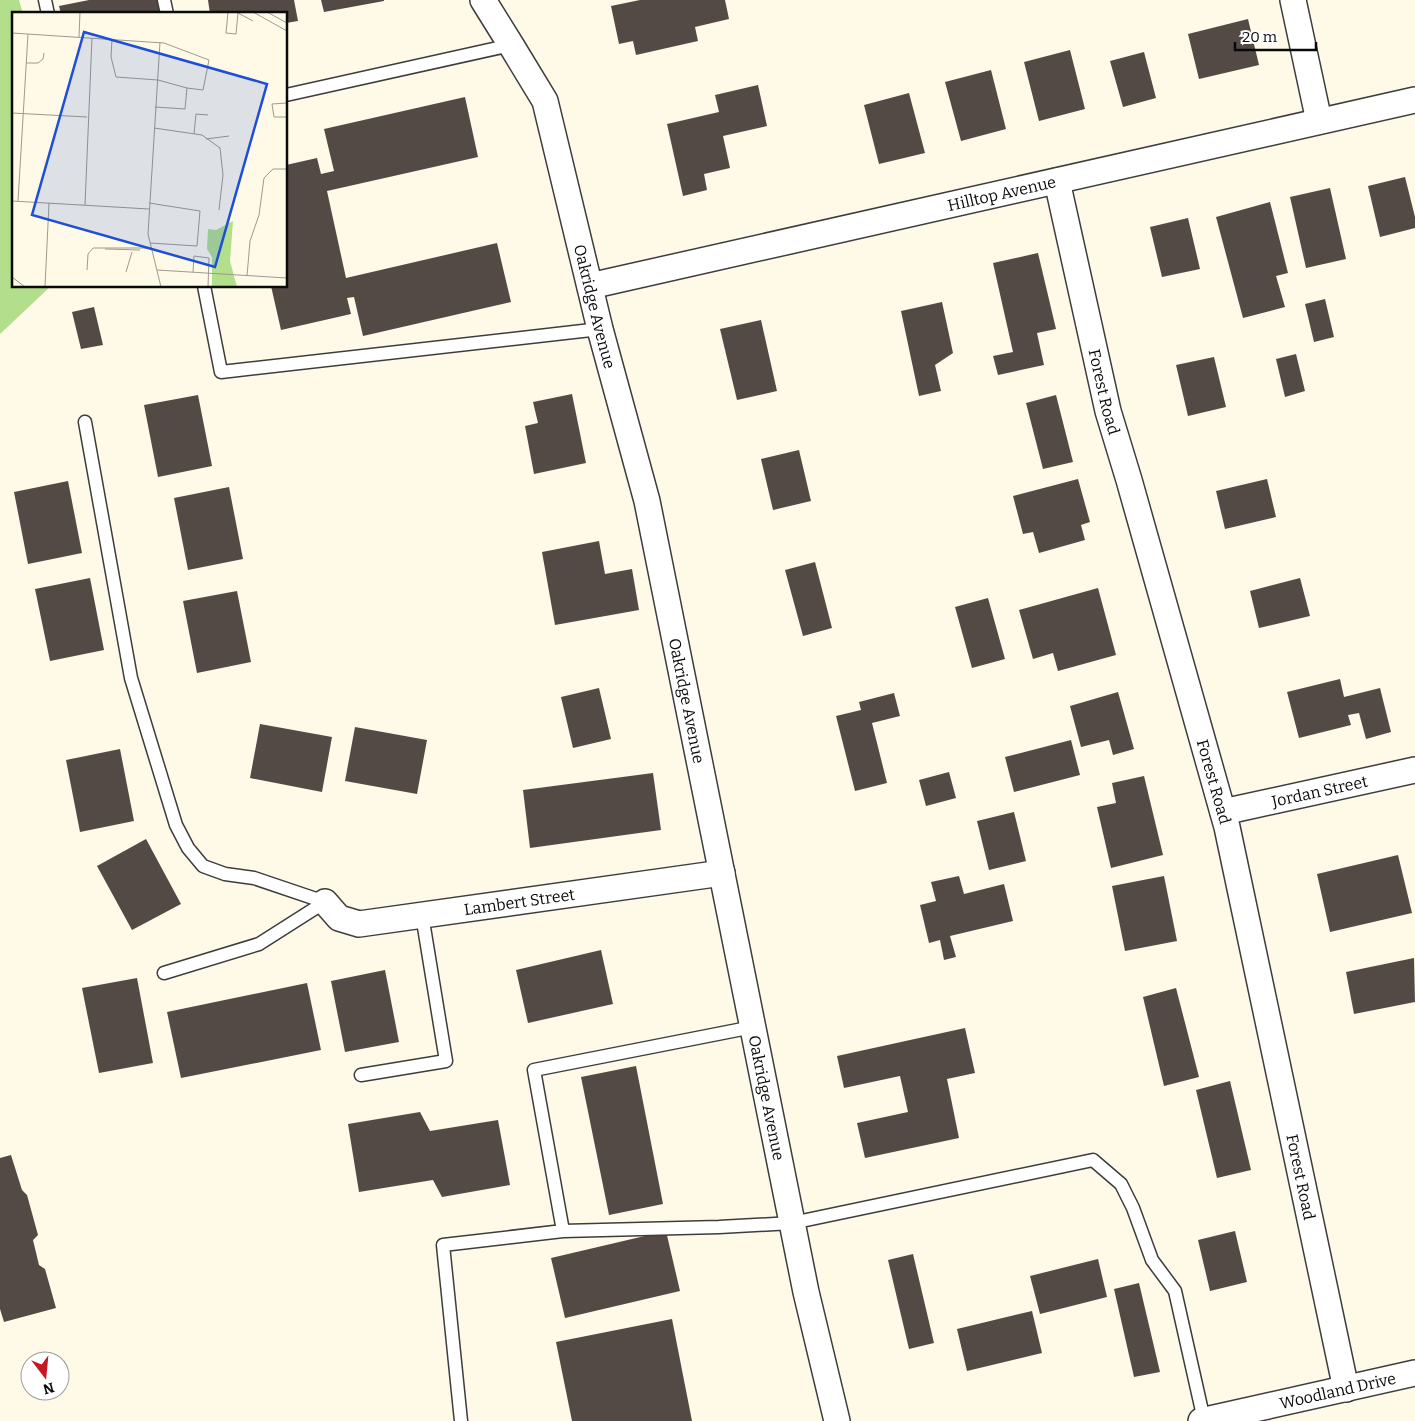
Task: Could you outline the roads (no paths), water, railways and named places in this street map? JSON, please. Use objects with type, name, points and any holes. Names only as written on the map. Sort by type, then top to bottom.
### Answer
[{"type":"street","points":[[1293,0],[1319,121]]},
{"type":"street","name":"Oakridge Avenue","points":[[493,3],[511,45],[545,101],[600,329],[647,501],[806,1292],[837,1421]]},
{"type":"street","name":"Hilltop Avenue","points":[[590,286],[1415,100]]},
{"type":"street","name":"Forest Road","points":[[1057,180],[1108,411],[1229,837],[1346,1389]]},
{"type":"street","name":"Jordan Street","points":[[1223,812],[1415,770]]},
{"type":"street","name":"Lambert Street","points":[[325,902],[338,918],[359,924],[722,873]]},
{"type":"street","name":"Woodland Drive","points":[[1202,1421],[1415,1373]]},
{"type":"lane","points":[[288,95],[511,45]]},
{"type":"lane","points":[[204,288],[221,372],[600,329]]},
{"type":"lane","points":[[85,422],[131,678],[176,825],[188,848],[203,866],[225,874],[254,878],[325,902]]},
{"type":"lane","points":[[164,973],[260,944],[325,902]]},
{"type":"lane","points":[[361,1075],[446,1061],[422,915]]},
{"type":"lane","points":[[563,1231],[534,1070],[753,1027]]},
{"type":"lane","points":[[461,1421],[443,1245],[563,1231],[792,1223],[1093,1160],[1121,1184],[1133,1208],[1152,1260],[1175,1291],[1202,1421]]}]
